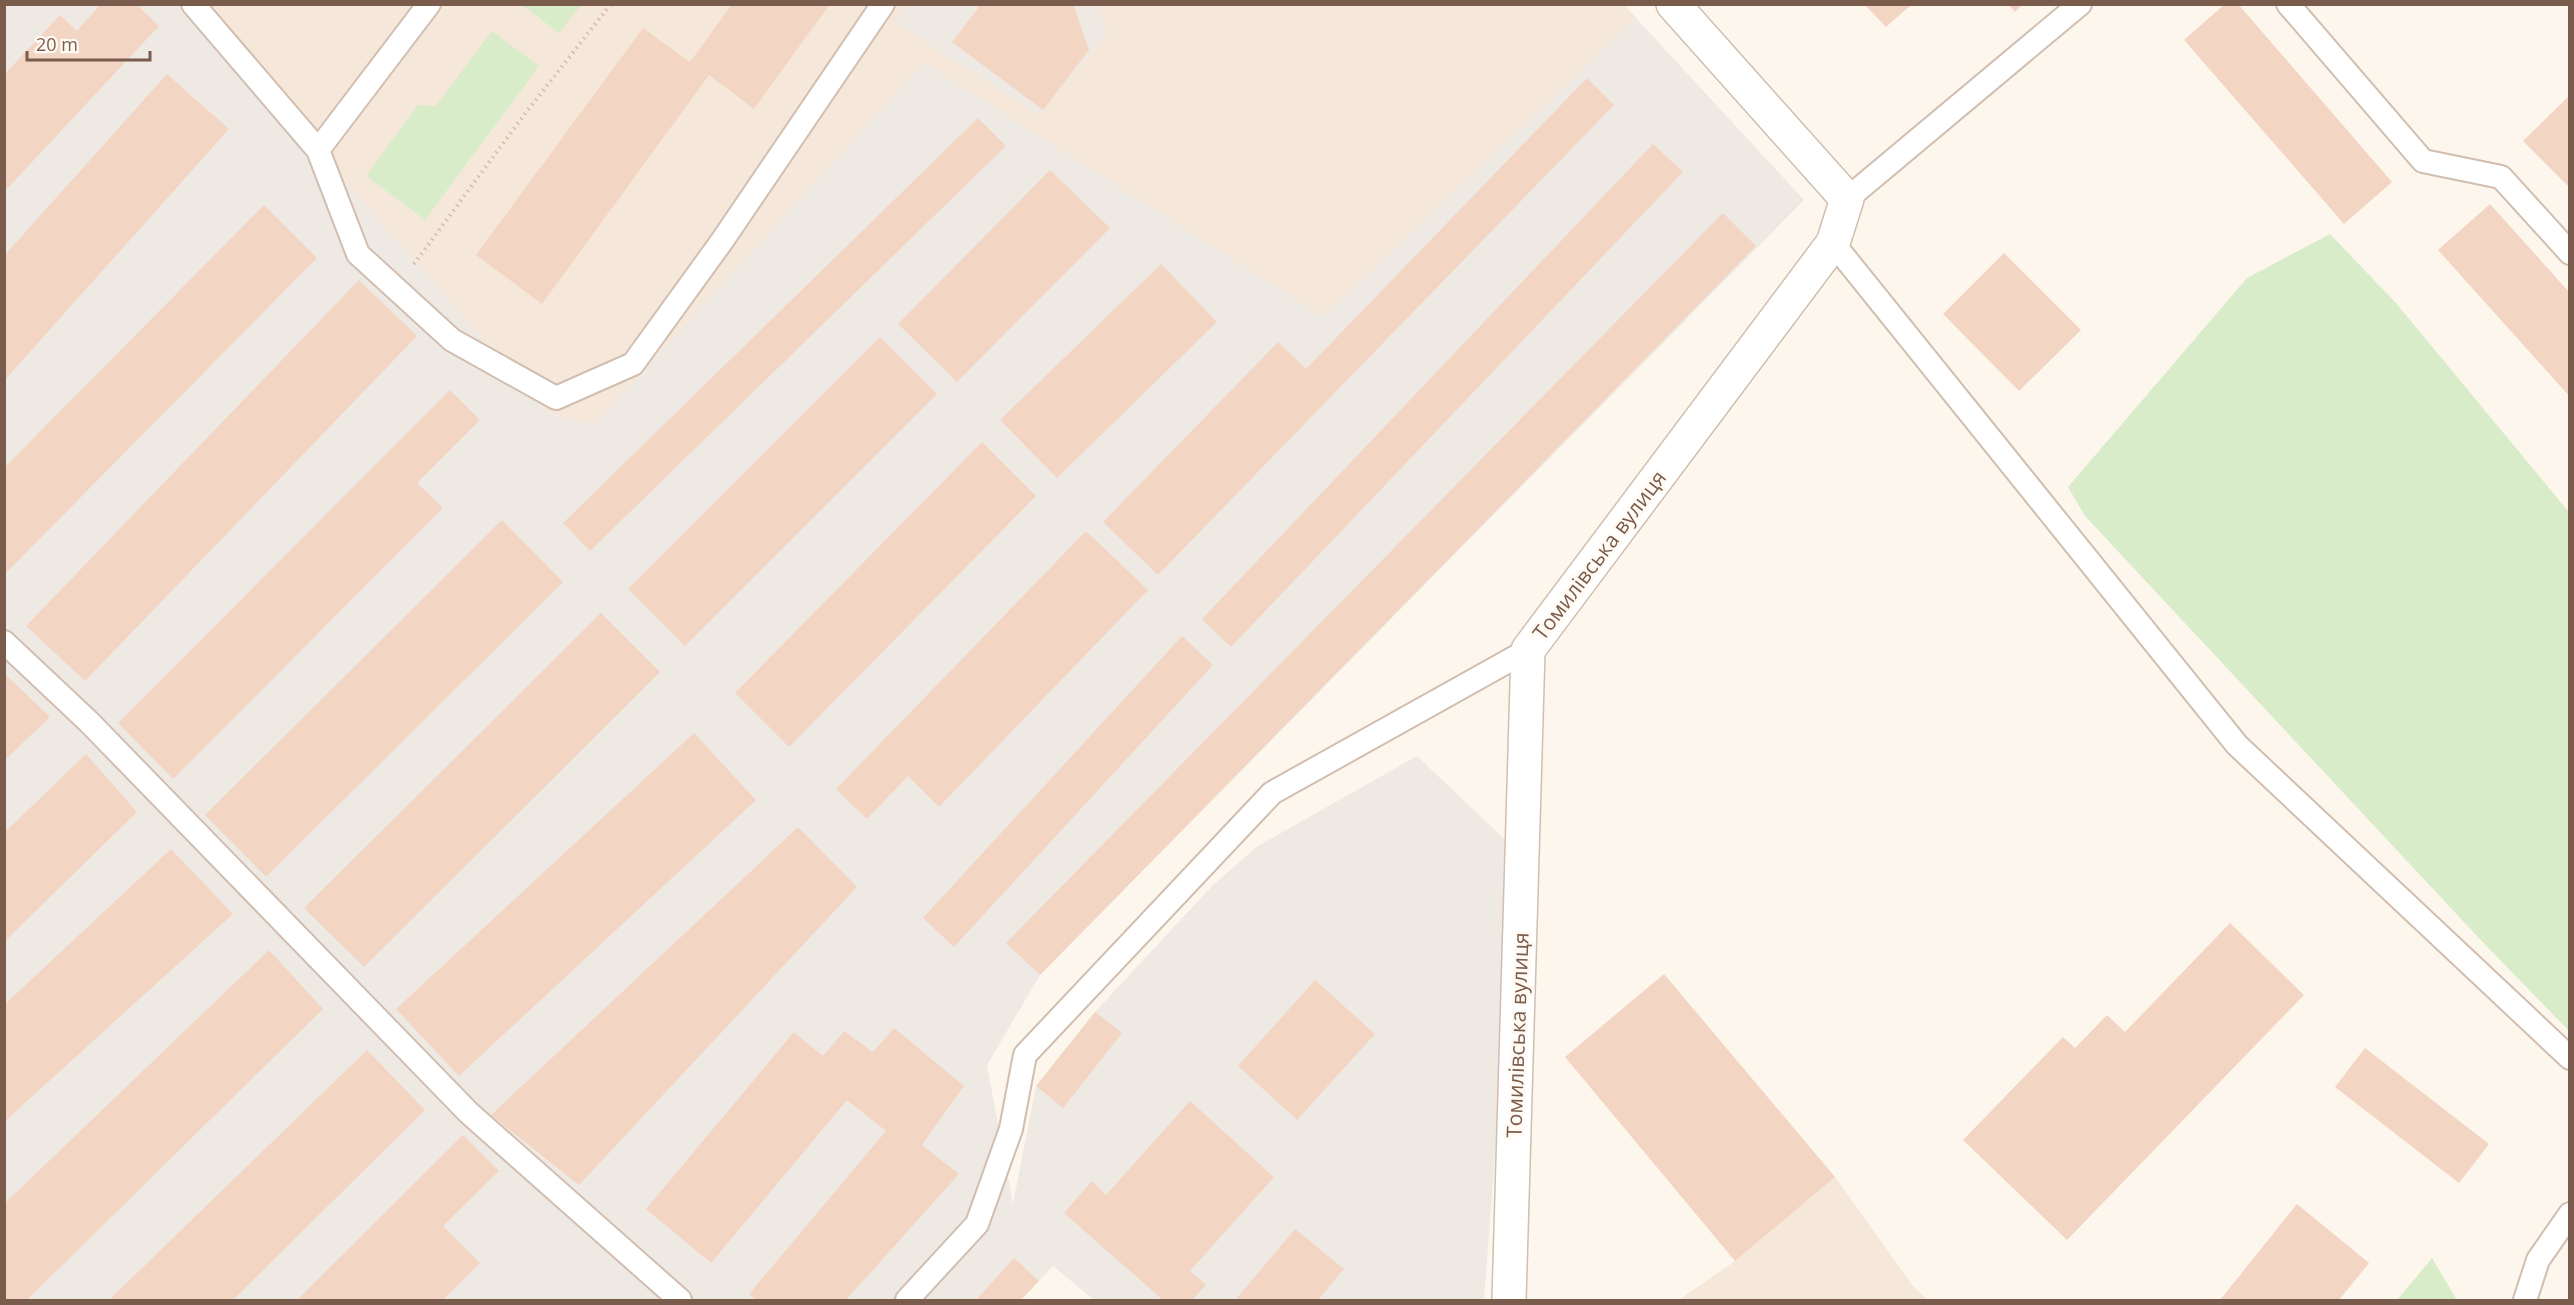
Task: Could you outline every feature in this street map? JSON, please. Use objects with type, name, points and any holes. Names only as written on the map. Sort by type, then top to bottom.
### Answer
[{"type":"street","points":[[1673,4],[1847,199]]},
{"type":"street","name":"Томилівська вулиця","points":[[1509,1300],[1528,650],[1833,243],[1847,199]]},
{"type":"lane","points":[[193,4],[318,150],[358,254],[452,340],[556,398],[633,364],[722,241],[883,4]]},
{"type":"lane","points":[[318,150],[429,4]]},
{"type":"lane","points":[[1847,199],[2080,4]]},
{"type":"lane","points":[[2288,4],[2423,161],[2501,177],[2570,252]]},
{"type":"lane","points":[[1833,243],[2237,745],[2570,1058]]},
{"type":"lane","points":[[4,642],[89,722],[469,1113],[680,1300]]},
{"type":"lane","points":[[907,1300],[977,1224],[1011,1128],[1025,1055],[1272,793],[1528,650]]},
{"type":"lane","points":[[2525,1300],[2538,1260],[2570,1214]]},
{"type":"path","points":[[396,288],[524,115],[611,4]]},
{"type":"shaded area","points":[[1624,4],[1636,18],[1323,317],[924,63],[594,425],[547,413],[191,5]]},
{"type":"shaded area","points":[[5,5],[191,5],[547,413],[594,425],[924,63],[1323,317],[1636,18],[1804,200],[1040,975],[987,1065],[1013,1204],[1036,1086],[1095,1012],[1213,885],[1258,846],[1417,756],[1518,852],[1484,1300],[1094,1300],[1053,1266],[1021,1300],[5,1300]]},
{"type":"shaded area","points":[[908,5],[1096,5],[1108,33],[1038,115],[895,22]]},
{"type":"shaded area","points":[[1835,1177],[1913,1286],[1928,1300],[1679,1300],[1735,1261]]},
{"type":"green space","points":[[522,5],[581,5],[559,33]]},
{"type":"green space","points":[[492,31],[539,66],[425,220],[366,176],[418,105],[436,106]]},
{"type":"green space","points":[[2330,234],[2395,302],[2569,512],[2569,1031],[2476,935],[2085,516],[2068,487],[2247,278]]},
{"type":"green space","points":[[2432,1258],[2457,1300],[2397,1300]]},
{"type":"building","points":[[101,4],[136,4],[159,26],[4,192],[4,75],[60,15],[77,31]]},
{"type":"building","points":[[732,4],[830,4],[754,109],[709,75],[542,304],[476,255],[643,28],[690,62]]},
{"type":"building","points":[[981,4],[1073,4],[1089,50],[1043,110],[952,42]]},
{"type":"building","points":[[2008,4],[2023,4],[2015,12]]},
{"type":"building","points":[[2225,4],[2238,4],[2392,182],[2344,224],[2184,40]]},
{"type":"building","points":[[1865,5],[1911,5],[1886,27]]},
{"type":"building","points":[[167,74],[229,129],[4,381],[4,256]]},
{"type":"building","points":[[1587,78],[1614,105],[1158,575],[1103,522],[1278,342],[1306,369]]},
{"type":"building","points":[[2570,95],[2570,188],[2523,141]]},
{"type":"building","points":[[978,118],[1006,146],[590,551],[563,523]]},
{"type":"building","points":[[1653,144],[1683,172],[1231,647],[1202,619]]},
{"type":"building","points":[[1050,170],[1110,228],[957,382],[898,324]]},
{"type":"building","points":[[2490,204],[2570,293],[2570,397],[2438,250]]},
{"type":"building","points":[[264,205],[317,258],[4,575],[4,468]]},
{"type":"building","points":[[1723,213],[1756,246],[1040,975],[1006,943]]},
{"type":"building","points":[[2004,253],[2081,330],[2019,391],[1943,314]]},
{"type":"building","points":[[1161,264],[1217,322],[1057,478],[1000,420]]},
{"type":"building","points":[[359,280],[417,336],[85,681],[26,626]]},
{"type":"building","points":[[880,337],[937,394],[685,646],[628,589]]},
{"type":"building","points":[[450,390],[480,420],[417,483],[443,508],[173,779],[118,723]]},
{"type":"building","points":[[982,442],[1036,496],[789,747],[735,693]]},
{"type":"building","points":[[502,520],[563,582],[266,877],[205,815]]},
{"type":"building","points":[[1086,531],[1148,590],[939,807],[908,776],[867,819],[836,789]]},
{"type":"building","points":[[601,613],[660,672],[364,967],[304,908]]},
{"type":"building","points":[[1182,636],[1213,665],[954,947],[923,918]]},
{"type":"building","points":[[4,673],[50,717],[4,761]]},
{"type":"building","points":[[694,733],[756,800],[459,1076],[396,1009]]},
{"type":"building","points":[[86,754],[137,812],[4,942],[4,833]]},
{"type":"building","points":[[798,827],[857,887],[579,1185],[491,1115]]},
{"type":"building","points":[[171,849],[233,914],[4,1122],[4,1005]]},
{"type":"building","points":[[2230,923],[2304,995],[2067,1240],[1963,1140],[2063,1037],[2075,1048],[2107,1015],[2125,1032]]},
{"type":"building","points":[[269,950],[323,1009],[27,1300],[4,1300],[4,1204]]},
{"type":"building","points":[[1664,974],[1835,1177],[1735,1261],[1565,1057]]},
{"type":"building","points":[[1315,980],[1375,1034],[1297,1120],[1238,1066]]},
{"type":"building","points":[[1095,1012],[1122,1033],[1063,1108],[1036,1086]]},
{"type":"building","points":[[894,1028],[964,1086],[922,1145],[959,1174],[846,1300],[756,1300],[749,1294],[886,1131],[847,1100],[711,1263],[646,1209],[794,1032],[823,1056],[844,1031],[873,1052]]},
{"type":"building","points":[[2365,1048],[2489,1144],[2459,1183],[2335,1087]]},
{"type":"building","points":[[367,1050],[425,1110],[233,1300],[109,1300]]},
{"type":"building","points":[[1190,1101],[1274,1177],[1190,1271],[1206,1285],[1192,1300],[1163,1300],[1064,1213],[1092,1181],[1106,1195]]},
{"type":"building","points":[[463,1135],[499,1171],[443,1226],[480,1263],[443,1300],[297,1300]]},
{"type":"building","points":[[2297,1204],[2369,1263],[2339,1300],[2220,1300]]},
{"type":"building","points":[[1295,1229],[1344,1269],[1318,1300],[1240,1300],[1237,1298]]},
{"type":"building","points":[[1014,1258],[1039,1281],[1021,1300],[976,1300]]}]
